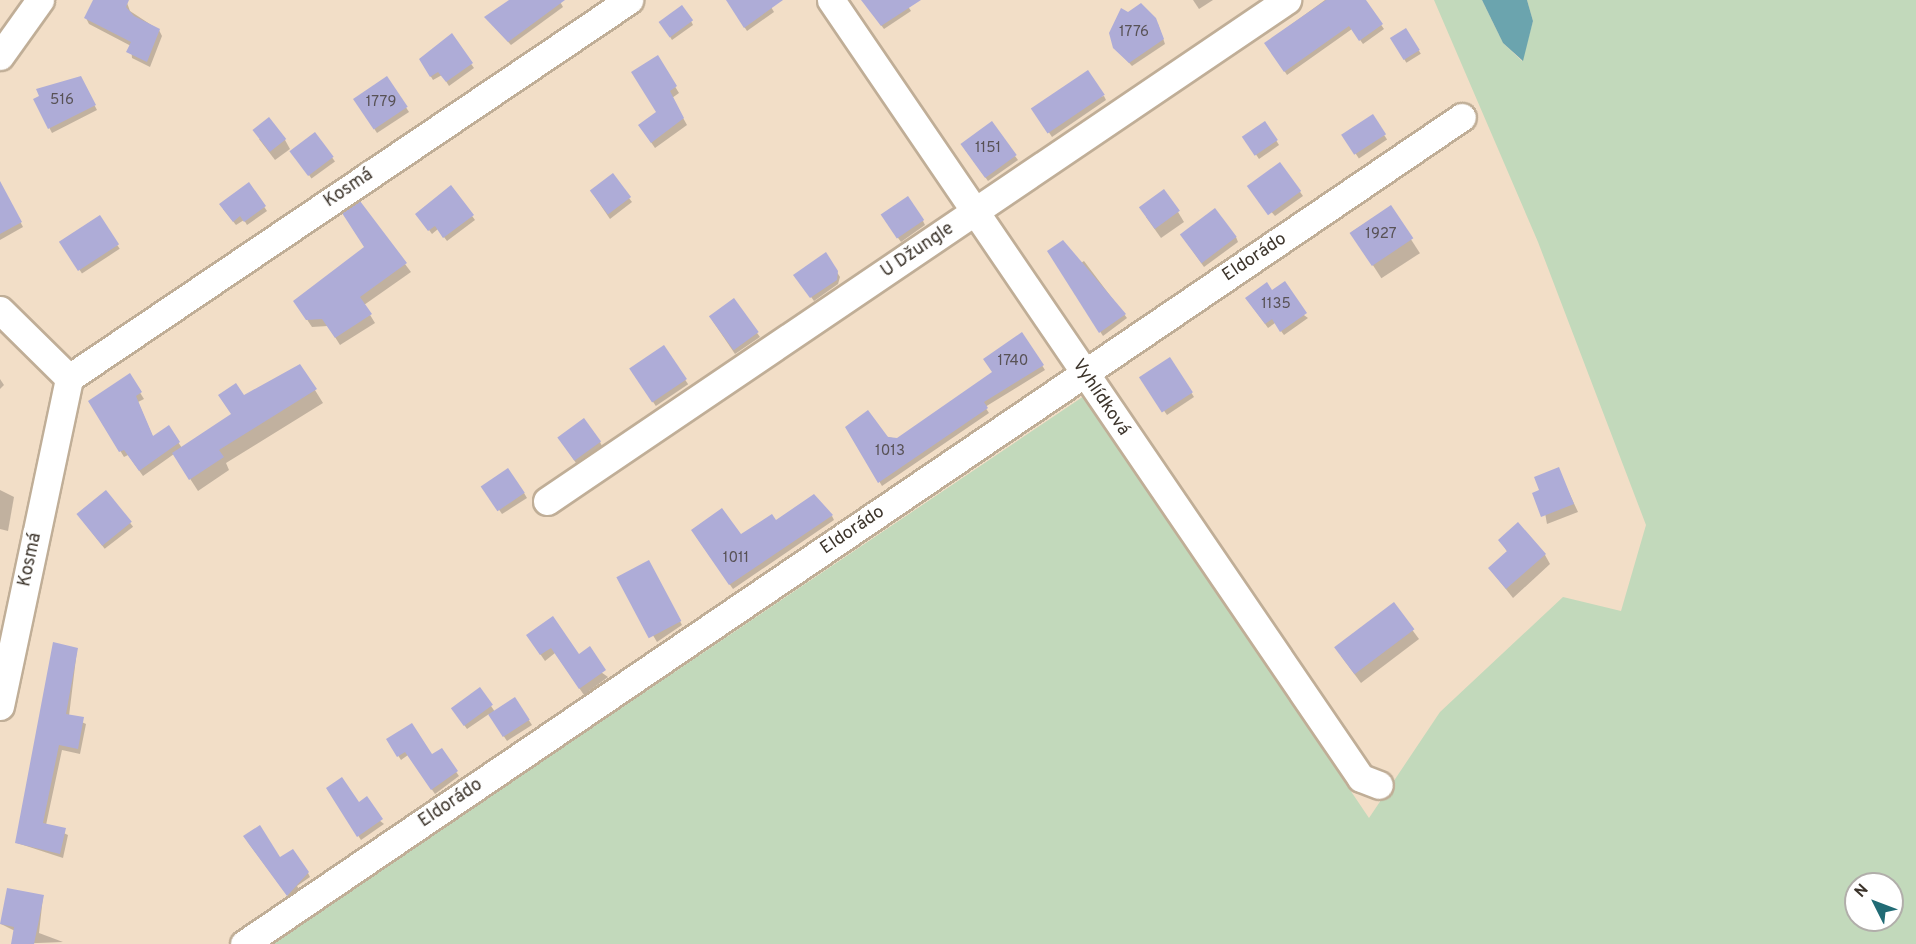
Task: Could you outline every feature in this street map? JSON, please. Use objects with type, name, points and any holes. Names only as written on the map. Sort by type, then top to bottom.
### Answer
[{"type":"street","points":[[0,56],[40,0]]},
{"type":"street","name":"Kosmá","points":[[0,706],[69,378],[629,0]]},
{"type":"street","name":"Vyhlídková","points":[[831,0],[1361,778],[1378,785]]},
{"type":"street","name":"U Džungle","points":[[547,501],[1287,0]]},
{"type":"street","name":"Eldorádo","points":[[244,944],[1462,117]]},
{"type":"street","points":[[0,309],[69,378]]},
{"type":"green space","points":[[1434,0],[1482,0],[1503,43],[1522,61],[1533,21],[1527,0],[1916,0],[1916,944],[271,944],[1084,396],[1369,818],[1440,712],[1563,597],[1621,611],[1646,525],[1538,242]]},
{"type":"water","points":[[1482,0],[1527,0],[1533,21],[1523,61],[1503,43]]},
{"type":"building","points":[[93,0],[129,0],[126,7],[134,16],[160,29],[147,62],[126,52],[131,42],[84,18]]},
{"type":"building","points":[[509,0],[565,0],[508,42],[484,17]]},
{"type":"building","points":[[726,0],[783,0],[744,28]]},
{"type":"building","points":[[861,0],[921,0],[881,26]]},
{"type":"building","points":[[1326,0],[1366,0],[1383,24],[1359,41],[1349,26],[1284,72],[1264,43]]},
{"type":"building","points":[[1141,3],[1156,18],[1164,39],[1129,63],[1113,48],[1109,33],[1121,8],[1128,12]]},
{"type":"building","points":[[682,5],[693,20],[670,37],[659,22]]},
{"type":"building","points":[[1406,28],[1420,50],[1404,60],[1390,38]]},
{"type":"building","points":[[452,33],[473,63],[446,82],[438,72],[430,77],[419,59]]},
{"type":"building","points":[[658,55],[677,86],[670,91],[684,118],[651,143],[638,125],[656,112],[631,72]]},
{"type":"building","points":[[1088,70],[1105,95],[1048,133],[1031,109]]},
{"type":"building","points":[[81,76],[96,105],[48,129],[33,99],[39,96],[36,89]]},
{"type":"building","points":[[387,76],[408,107],[374,130],[353,99]]},
{"type":"building","points":[[1373,114],[1386,134],[1354,155],[1341,135]]},
{"type":"building","points":[[269,117],[286,139],[270,152],[252,130]]},
{"type":"building","points":[[992,121],[1017,155],[985,178],[960,144]]},
{"type":"building","points":[[1265,121],[1278,140],[1255,156],[1242,137]]},
{"type":"building","points":[[315,132],[334,157],[308,176],[289,151]]},
{"type":"building","points":[[1280,162],[1301,191],[1268,215],[1247,186]]},
{"type":"building","points":[[613,173],[631,197],[608,214],[590,190]]},
{"type":"building","points":[[0,181],[22,222],[0,234]]},
{"type":"building","points":[[249,182],[266,206],[244,222],[240,216],[233,222],[219,204]]},
{"type":"building","points":[[451,185],[474,215],[443,238],[435,226],[428,231],[415,214]]},
{"type":"building","points":[[1164,189],[1180,211],[1155,229],[1139,207]]},
{"type":"building","points":[[908,196],[924,220],[897,238],[881,214]]},
{"type":"building","points":[[360,201],[407,263],[360,297],[372,314],[335,338],[322,319],[306,320],[293,301],[364,247],[342,213]]},
{"type":"building","points":[[1391,205],[1413,238],[1372,266],[1350,233]]},
{"type":"building","points":[[1215,208],[1237,237],[1202,263],[1180,234]]},
{"type":"building","points":[[100,215],[119,244],[78,271],[59,242]]},
{"type":"building","points":[[1063,240],[1126,314],[1099,333],[1047,251]]},
{"type":"building","points":[[826,252],[838,271],[837,280],[810,298],[793,275]]},
{"type":"building","points":[[1285,281],[1307,313],[1280,332],[1272,319],[1265,324],[1245,298],[1267,282],[1272,290]]},
{"type":"building","points":[[734,298],[759,332],[734,350],[709,316]]},
{"type":"building","points":[[1022,332],[1044,365],[984,402],[988,408],[878,483],[845,427],[868,410],[888,437],[897,438],[992,372],[983,359]]},
{"type":"building","points":[[664,345],[687,379],[652,402],[629,368]]},
{"type":"building","points":[[1170,357],[1193,392],[1162,412],[1139,377]]},
{"type":"building","points":[[300,364],[317,389],[219,450],[224,457],[189,480],[172,453],[231,414],[218,395],[236,383],[244,395]]},
{"type":"building","points":[[130,373],[142,392],[136,396],[153,436],[169,425],[180,442],[139,471],[124,450],[119,452],[88,401]]},
{"type":"building","points":[[584,418],[601,441],[574,461],[557,437]]},
{"type":"building","points":[[1559,467],[1574,504],[1541,517],[1532,493],[1539,490],[1534,477]]},
{"type":"building","points":[[508,468],[525,493],[497,511],[481,486]]},
{"type":"building","points":[[106,490],[132,522],[102,546],[76,514]]},
{"type":"building","points":[[814,494],[833,515],[729,585],[691,530],[722,508],[741,534],[772,514],[776,520]]},
{"type":"building","points":[[1518,522],[1546,554],[1506,589],[1488,568],[1507,551],[1498,540]]},
{"type":"building","points":[[649,560],[681,621],[649,638],[616,577]]},
{"type":"building","points":[[1394,602],[1414,629],[1355,674],[1334,647]]},
{"type":"building","points":[[553,616],[579,654],[590,646],[606,670],[579,689],[551,648],[540,655],[526,635]]},
{"type":"building","points":[[53,642],[78,648],[66,714],[84,717],[78,749],[59,745],[43,823],[66,828],[60,854],[15,843]]},
{"type":"building","points":[[480,687],[493,705],[464,726],[451,708]]},
{"type":"building","points":[[515,697],[530,720],[503,737],[488,714]]},
{"type":"building","points":[[412,723],[432,754],[442,748],[458,771],[431,790],[405,752],[397,757],[386,739]]},
{"type":"building","points":[[342,777],[359,802],[367,796],[383,819],[357,837],[326,788]]},
{"type":"building","points":[[260,825],[280,857],[293,849],[309,872],[287,896],[243,836]]},
{"type":"building","points":[[7,888],[44,895],[34,944],[11,944],[14,927],[0,924]]}]
